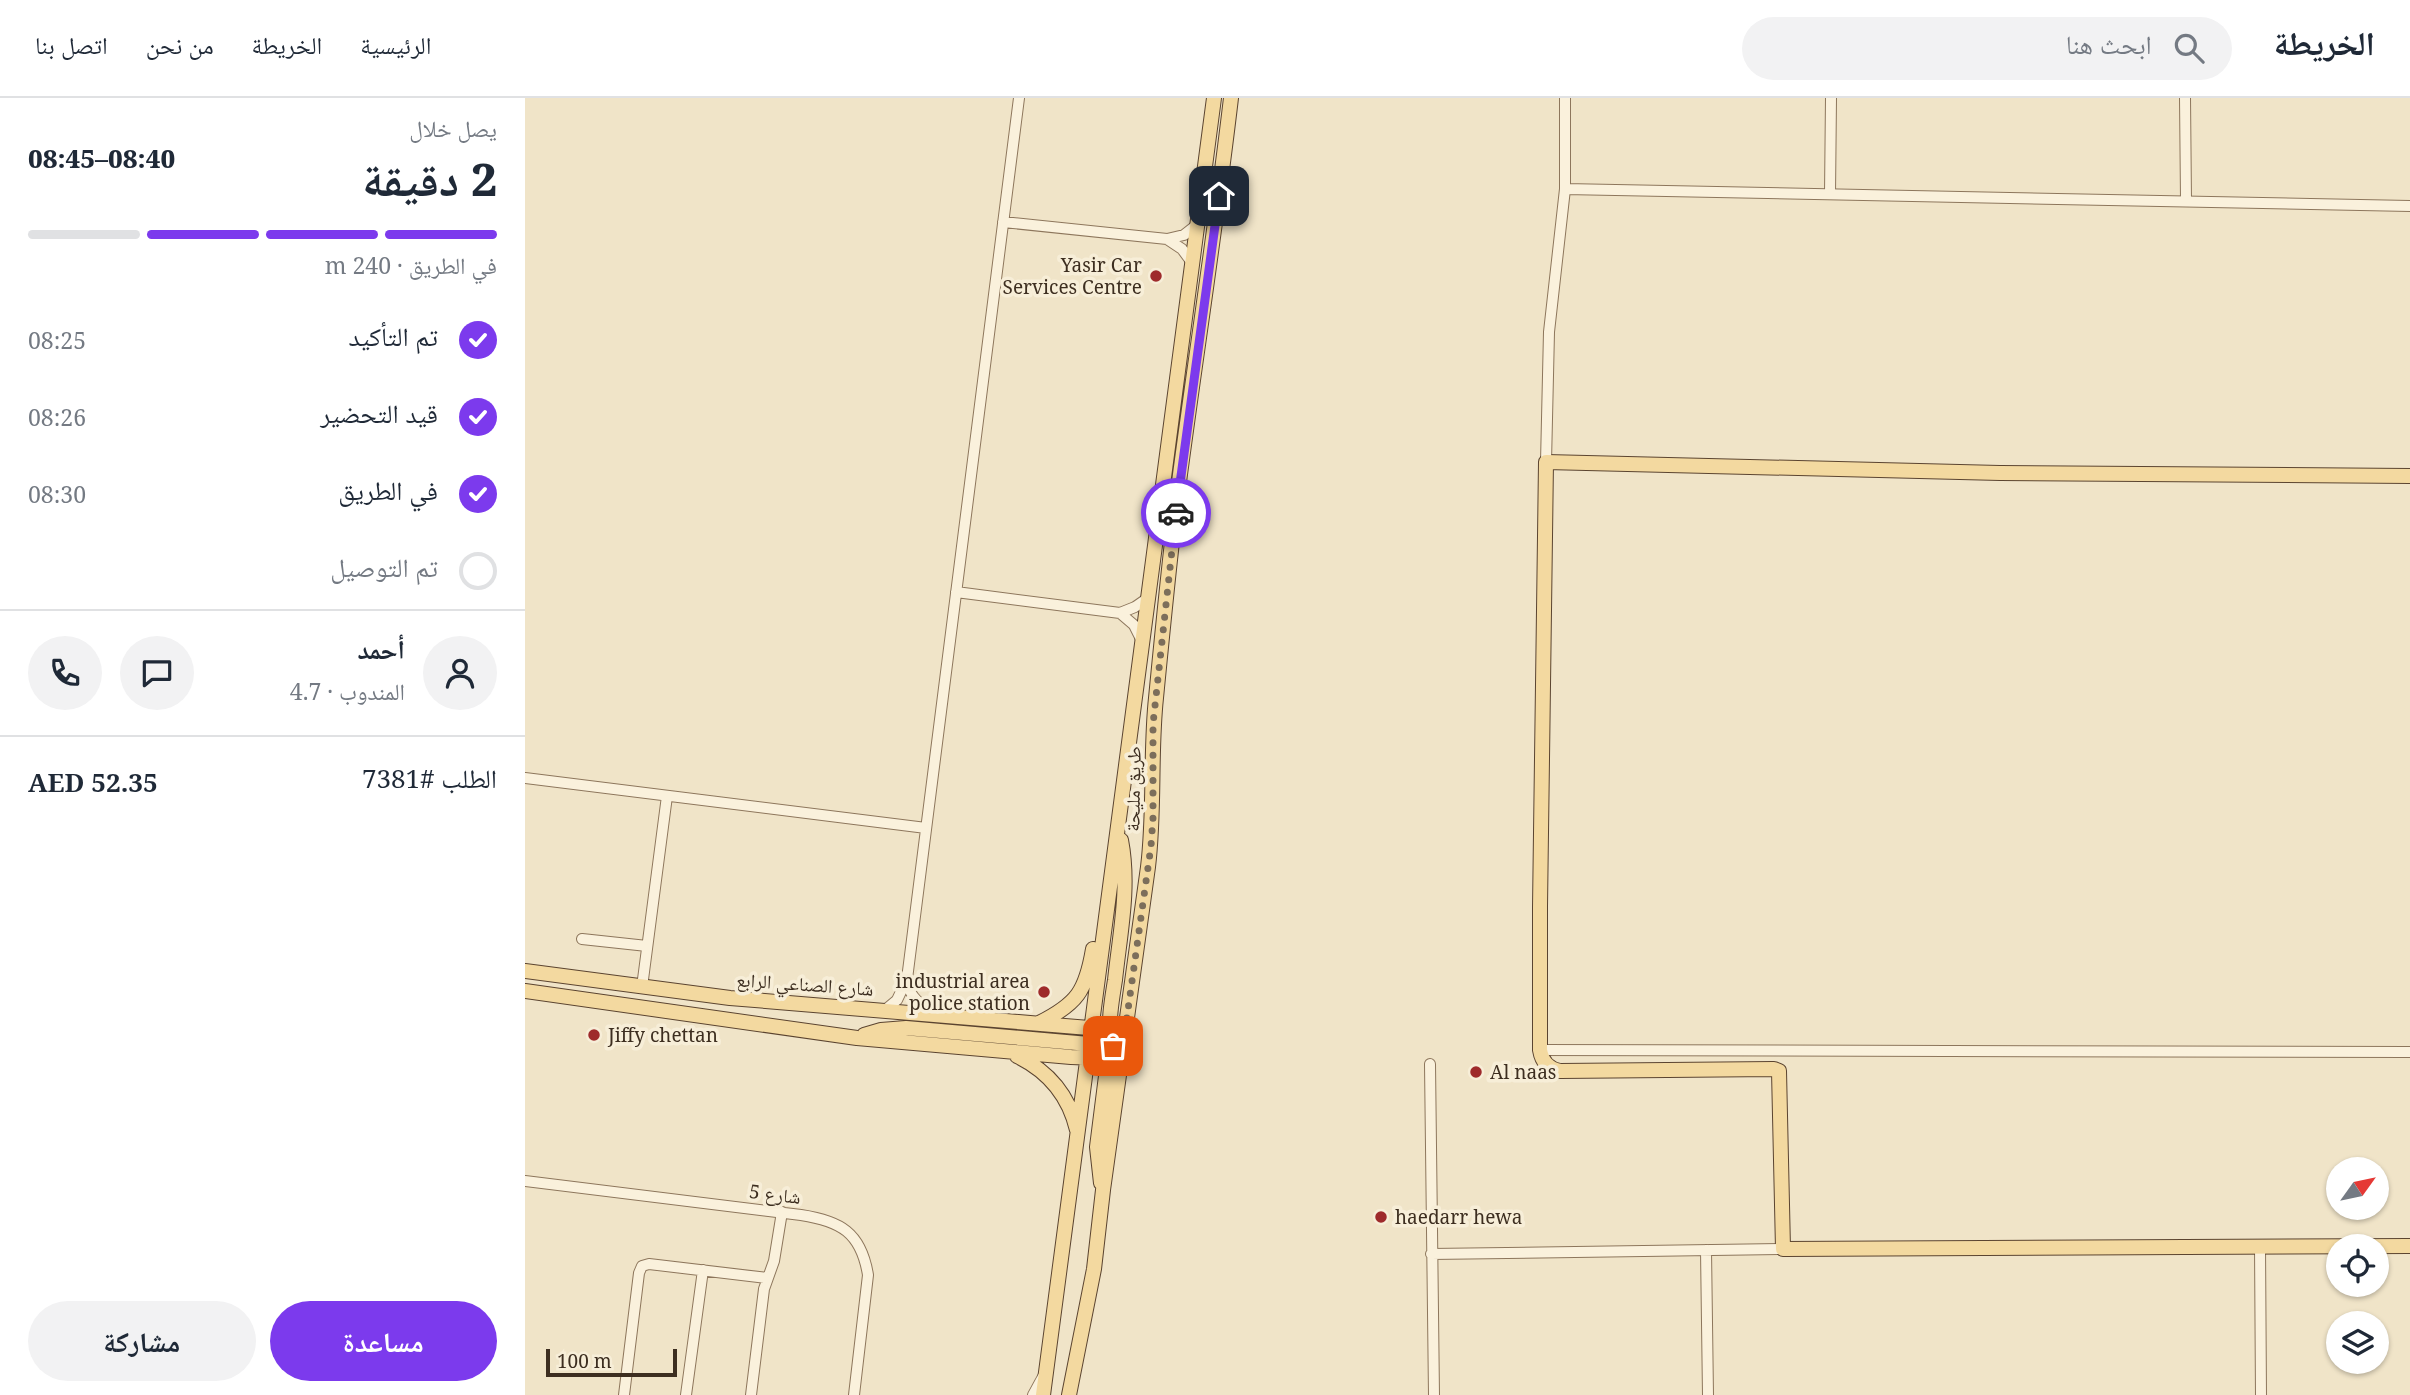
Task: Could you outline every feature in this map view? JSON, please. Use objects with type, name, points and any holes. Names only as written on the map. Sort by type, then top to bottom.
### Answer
[{"type":"main road","name":"طريق مليحة","points":[[1069,1395],[1090,1300],[1103,1190],[1109,1046],[1092,1028],[1214,98]]},
{"type":"main road","name":"طريق مليحة","points":[[1043,1395],[1078,1135],[1109,1046],[1151,846],[1153,724],[1176,510],[1231,98]]},
{"type":"main road","points":[[2410,476],[2000,473],[1546,462],[1539,907],[1540,1050],[1545,1063],[1558,1070],[1777,1070],[1780,1075],[1783,1249],[2410,1245]]},
{"type":"main road","points":[[1109,1046],[1126,879],[1118,830]]},
{"type":"main road","points":[[1036,1024],[1061,1012],[1079,996],[1087,980],[1096,937],[1105,923]]},
{"type":"main road","name":"شارع الصناعي الرابع","points":[[525,971],[730,998],[1092,1028]]},
{"type":"main road","points":[[525,991],[857,1038],[1009,1052],[1109,1046]]},
{"type":"main road","points":[[857,1038],[881,1030],[906,1028],[1109,1046]]},
{"type":"main road","points":[[1009,1052],[1033,1064],[1052,1081],[1068,1104],[1078,1135]]},
{"type":"street","points":[[885,1010],[897,1000],[907,979],[1019,98]]},
{"type":"street","points":[[1546,462],[1549,332],[1565,189],[1565,98]]},
{"type":"street","points":[[1830,194],[1831,98]]},
{"type":"street","points":[[2185,98],[2186,201]]},
{"type":"street","points":[[1565,189],[2410,206]]},
{"type":"street","points":[[1003,222],[1167,239],[1184,234],[1199,223]]},
{"type":"street","points":[[1167,239],[1182,249],[1193,264]]},
{"type":"street","points":[[956,592],[1121,613],[1148,598]]},
{"type":"street","points":[[1121,613],[1134,625],[1142,641]]},
{"type":"street","points":[[525,778],[926,828]]},
{"type":"street","points":[[642,987],[667,796]]},
{"type":"street","points":[[582,939],[647,946]]},
{"type":"street","points":[[907,979],[910,992],[916,1001],[937,1014]]},
{"type":"street","points":[[1540,1050],[2410,1052]]},
{"type":"street","points":[[1430,1064],[1434,1395]]},
{"type":"street","name":"شارع 5","points":[[525,1181],[782,1212],[834,1222],[851,1235],[863,1254],[868,1275],[853,1395]]},
{"type":"street","points":[[751,1395],[767,1278],[774,1261],[782,1212]]},
{"type":"street","points":[[2260,1246],[2261,1395]]},
{"type":"street","points":[[1431,1254],[1783,1249]]},
{"type":"street","points":[[1706,1250],[1708,1395]]},
{"type":"street","points":[[624,1395],[639,1269],[649,1264],[767,1278]]},
{"type":"street","points":[[686,1395],[703,1270]]},
{"type":"street","points":[[1033,1395],[1047,1370]]},
{"type":"way so far","points":[[1113,1046],[1105,1048],[1104,1045],[1117,1040],[1125,1031],[1151,846],[1154,792],[1153,724],[1176,513]]},
{"type":"place","name":"Yasir Car Services Centre","points":[[1156,276]]},
{"type":"place","name":"industrial area police station","points":[[1044,992]]},
{"type":"place","name":"Jiffy chettan","points":[[594,1035]]},
{"type":"place","name":"Al naas","points":[[1476,1072]]},
{"type":"place","name":"haedarr hewa","points":[[1381,1217]]},
{"type":"route","points":[[1176,513],[1219,196]]}]
